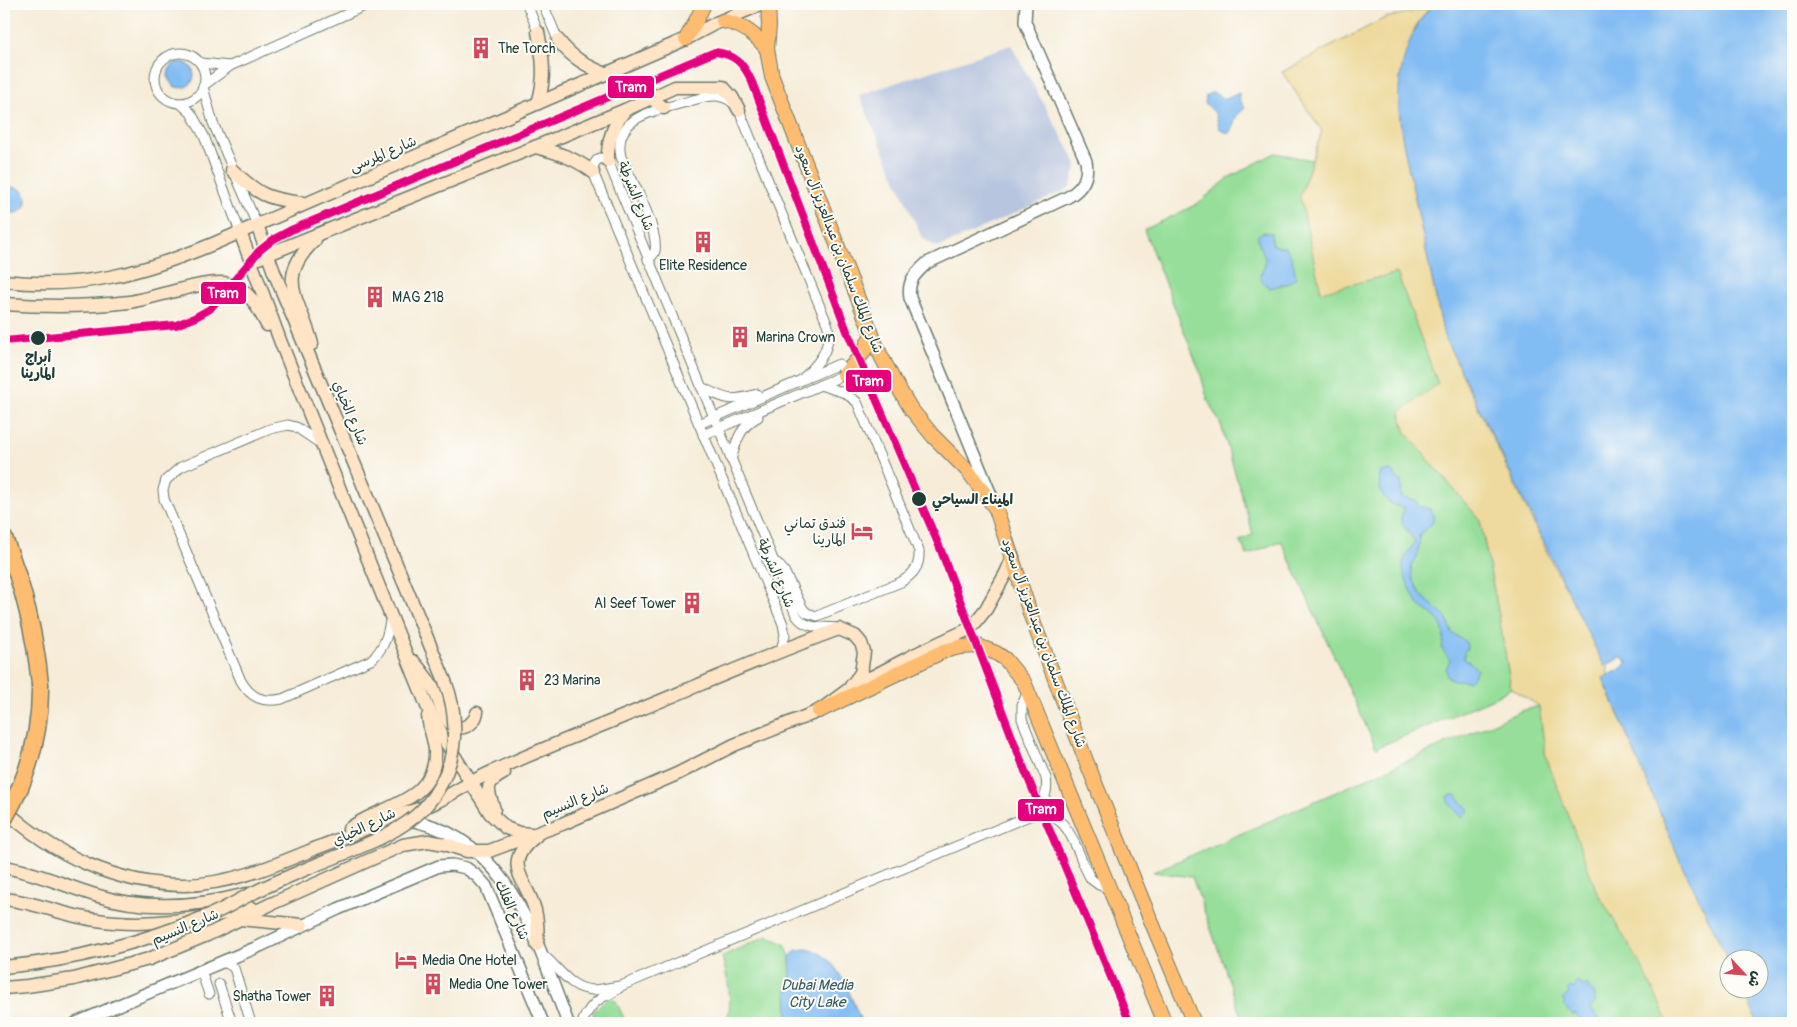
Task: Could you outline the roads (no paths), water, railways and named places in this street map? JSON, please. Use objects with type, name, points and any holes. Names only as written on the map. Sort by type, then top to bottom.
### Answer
[{"type":"highway","points":[[4,538],[22,585],[28,609],[38,659],[40,684],[39,719],[33,754],[21,788],[4,819]]},
{"type":"main road","points":[[686,39],[704,4]]},
{"type":"main road","name":"شارع المرسى","points":[[4,281],[60,284],[108,278],[132,273],[186,255],[606,74],[762,4]]},
{"type":"main road","name":"شارع الملك سلمان بن عبدالعزيز آل سعود","points":[[768,4],[770,25],[767,49],[775,86],[872,334],[885,365],[911,409],[933,436],[968,471],[996,509],[1013,556],[1031,616],[1085,758],[1194,1023]]},
{"type":"main road","points":[[723,20],[748,30],[767,49]]},
{"type":"main road","points":[[538,32],[544,70],[538,103]]},
{"type":"main road","points":[[558,40],[575,58],[606,74]]},
{"type":"main road","points":[[251,261],[320,235],[625,110],[675,87],[723,87],[732,97],[738,110]]},
{"type":"main road","points":[[651,98],[664,108]]},
{"type":"main road","points":[[608,161],[608,150],[612,133],[625,110]]},
{"type":"main road","points":[[534,147],[561,154],[579,162],[593,172]]},
{"type":"main road","points":[[232,170],[261,194],[278,200],[306,203]]},
{"type":"main road","name":"شارع الخياي","points":[[255,892],[403,826],[418,814],[430,800],[443,779],[452,755],[454,743],[454,718],[449,693],[257,225]]},
{"type":"main road","points":[[240,232],[281,343],[428,706],[447,744],[495,819],[513,832],[538,832]]},
{"type":"main road","points":[[314,366],[312,346],[294,295],[292,281],[298,259],[320,235]]},
{"type":"main road","points":[[4,304],[90,305],[146,299],[208,283],[223,283],[238,288],[250,297],[271,331],[281,343]]},
{"type":"main road","points":[[844,375],[866,349],[872,334]]},
{"type":"main road","name":"شارع النسيم","points":[[4,988],[48,984],[99,974],[149,959],[207,935],[271,904],[412,842],[437,842],[475,852],[496,849],[562,824],[677,774],[734,745],[819,711],[849,688],[971,628],[986,609],[1013,556]]},
{"type":"main road","points":[[4,809],[33,834],[91,865],[136,880],[168,884],[200,884],[232,879],[263,870],[394,817],[434,803],[493,771],[781,650],[839,628],[855,636],[861,643],[864,652],[861,673],[849,688]]},
{"type":"main road","name":"شارع الملك سلمان بن عبدالعزيز آل سعود","points":[[819,711],[944,651],[960,647],[978,646],[996,652],[1006,659],[1026,686],[1165,1023]]},
{"type":"main road","points":[[404,649],[430,683],[449,722],[456,726],[468,726],[474,720],[477,713]]},
{"type":"main road","points":[[339,839],[353,826],[410,798],[425,784],[432,772],[435,757],[434,741],[428,720],[428,706]]},
{"type":"main road","points":[[495,819],[488,793],[490,783],[495,778],[528,761],[538,752]]},
{"type":"main road","points":[[538,832],[524,847],[518,861],[520,875],[535,909],[538,927],[538,948]]},
{"type":"main road","points":[[4,866],[39,875],[96,895],[119,901],[143,904],[191,905],[255,892]]},
{"type":"main road","points":[[4,967],[47,963],[119,948],[154,937],[211,914],[255,892]]},
{"type":"main road","points":[[4,899],[30,903],[79,917],[133,922],[209,916],[271,904]]},
{"type":"main road","points":[[240,919],[302,925]]},
{"type":"street","points":[[204,86],[205,76],[201,63],[197,58],[187,53],[174,53],[163,58],[156,68],[155,81],[159,92],[168,100],[180,103],[192,100],[204,86],[230,66],[369,4]]},
{"type":"street","points":[[527,4],[538,32]]},
{"type":"street","points":[[542,4],[558,40]]},
{"type":"street","points":[[996,509],[910,298],[909,287],[913,276],[926,263],[1068,197],[1078,190],[1085,180],[1086,161],[1025,22],[1026,4]]},
{"type":"street","points":[[201,63],[230,66]]},
{"type":"street","name":"شارع الخياي","points":[[204,86],[211,118],[257,225]]},
{"type":"street","points":[[648,260],[655,251],[654,232],[621,157],[619,144],[623,132],[630,122],[640,116],[664,108],[717,96],[728,99],[738,110],[828,326],[828,337],[824,354],[800,381]]},
{"type":"street","points":[[180,103],[191,113],[204,136],[240,232]]},
{"type":"street","name":"شارع الشرطة","points":[[781,650],[785,635],[782,624],[593,172],[593,165],[596,159],[600,158],[608,161],[798,619],[810,626],[839,628]]},
{"type":"street","points":[[699,424],[839,364],[843,369],[844,375],[703,435]]},
{"type":"street","points":[[773,560],[782,567],[803,609],[811,615],[817,616],[901,582],[910,577],[916,570],[920,560],[919,551],[857,402],[845,393],[820,386]]},
{"type":"street","points":[[701,387],[722,398],[732,400],[772,393]]},
{"type":"street","points":[[731,460],[736,442],[745,427],[755,418],[777,408],[789,399]]},
{"type":"street","points":[[322,445],[296,427],[288,425],[270,429],[181,467],[166,480],[163,490],[164,499],[241,681],[245,688],[258,698],[266,701],[282,699],[371,660],[378,654],[386,641],[391,616]]},
{"type":"street","points":[[538,948],[566,978],[577,986],[596,990],[621,986],[1028,816],[1040,807],[1047,793],[1048,785],[1022,720],[1022,705],[1026,686]]},
{"type":"street","points":[[1028,816],[1043,814],[1059,819],[1069,832],[1092,879],[1099,885],[1108,888]]},
{"type":"street","name":"شارع الفلك","points":[[394,817],[419,822],[443,831],[475,852],[492,866],[510,889],[527,919],[568,1023]]},
{"type":"street","name":"شارع الفلك","points":[[82,1022],[432,869],[452,865],[466,868],[486,886],[543,1023]]},
{"type":"street","points":[[221,962],[234,968],[251,1023]]},
{"type":"street","points":[[201,971],[209,994]]},
{"type":"street","points":[[218,984],[232,1023]]},
{"type":"street","points":[[582,1023],[594,1004],[621,986]]},
{"type":"water","points":[[1438,4],[1793,4],[1793,1023],[1758,1023],[1748,1000],[1770,1000],[1770,950],[1724,950],[1679,858],[1603,678],[1619,670],[1628,662],[1621,658],[1604,666],[1444,336],[1403,142],[1399,104],[1399,88],[1407,48],[1417,26],[1430,9]]},
{"type":"water","points":[[181,62],[190,66],[194,75],[190,84],[181,88],[172,84],[168,75],[172,66]]},
{"type":"water","points":[[1210,93],[1226,99],[1239,93],[1240,100],[1245,108],[1237,115],[1229,133],[1222,131],[1215,113],[1205,103],[1206,96]]},
{"type":"water","points":[[12,187],[20,189],[25,194],[26,199],[22,210],[17,213],[11,213],[4,209],[4,191]]},
{"type":"water","points":[[1263,232],[1271,233],[1272,244],[1285,247],[1288,250],[1294,265],[1296,278],[1286,284],[1270,288],[1262,282],[1260,275],[1264,269],[1265,259],[1258,241],[1258,235]]},
{"type":"water","points":[[1391,471],[1401,482],[1402,498],[1416,500],[1418,506],[1430,509],[1434,515],[1432,524],[1419,535],[1417,559],[1411,565],[1413,579],[1421,595],[1446,617],[1452,633],[1466,642],[1467,648],[1464,652],[1464,659],[1477,670],[1469,681],[1454,680],[1447,677],[1446,669],[1450,660],[1442,649],[1443,633],[1440,622],[1419,605],[1406,581],[1403,564],[1415,542],[1401,521],[1404,507],[1392,504],[1381,491],[1381,472]]},
{"type":"water","points":[[1456,795],[1469,810],[1462,817],[1448,802],[1448,797]]},
{"type":"water","name":"Dubai Media City Lake","points":[[806,949],[817,952],[835,967],[848,989],[862,1023],[791,1023],[788,1014],[787,989],[791,981],[790,957],[796,950]]},
{"type":"water","points":[[1578,981],[1583,987],[1586,984],[1596,996],[1593,999],[1596,1002],[1590,1008],[1603,1023],[1583,1023],[1563,1005],[1565,1003],[1562,1000],[1569,993],[1567,990],[1571,987],[1574,989],[1577,986],[1574,984]]},
{"type":"place","name":"The Torch","points":[[481,48]]},
{"type":"place","name":"Elite Residence","points":[[703,242]]},
{"type":"place","name":"MAG 218","points":[[375,297]]},
{"type":"place","name":"Marina Crown","points":[[740,337]]},
{"type":"place","name":"أبراج المارينا","points":[[38,338]]},
{"type":"place","name":"الميناء السياحي","points":[[919,499]]},
{"type":"place","name":"فندق تماني المارينا","points":[[862,531]]},
{"type":"place","name":"Al Seef Tower","points":[[692,603]]},
{"type":"place","name":"23 Marina","points":[[527,680]]},
{"type":"place","name":"Media One Hotel","points":[[406,960]]},
{"type":"place","name":"Media One Tower","points":[[433,984]]},
{"type":"place","name":"Shatha Tower","points":[[327,996]]}]
